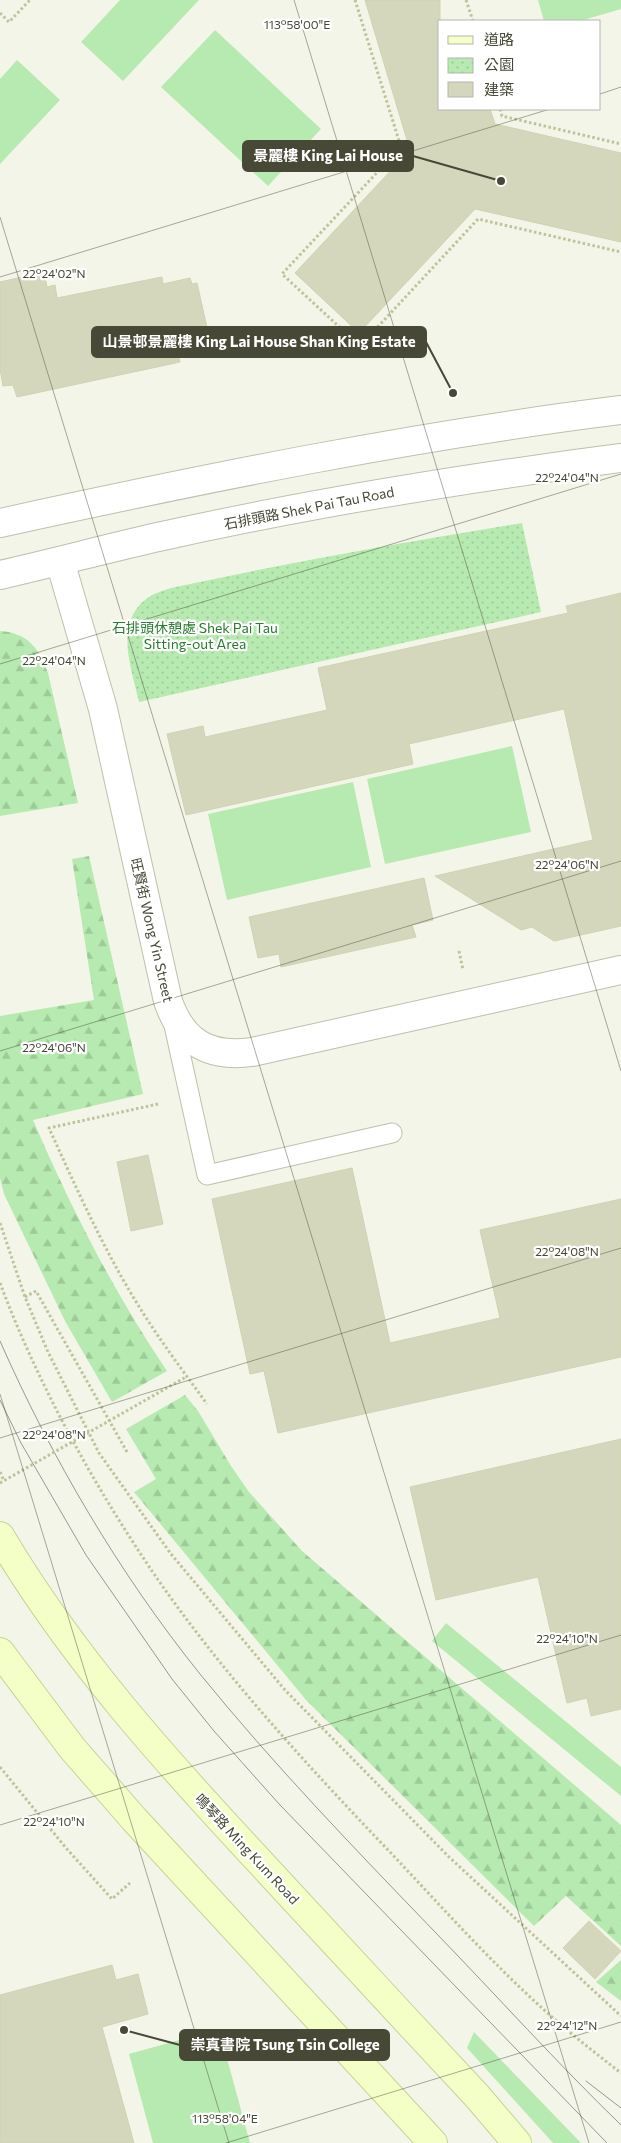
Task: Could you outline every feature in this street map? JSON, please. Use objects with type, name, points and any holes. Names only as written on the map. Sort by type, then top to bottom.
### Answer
[{"type":"main road","name":"鳴琴路 Ming Kum Road","points":[[0,1536],[64,1634],[121,1708],[182,1778],[477,2096],[517,2143]]},
{"type":"main road","points":[[0,1652],[72,1748],[134,1819],[433,2143]]},
{"type":"street","points":[[0,523],[149,490],[371,447],[621,410]]},
{"type":"street","name":"石排頭路 Shek Pai Tau Road","points":[[0,575],[158,537],[296,509],[435,485],[621,458]]},
{"type":"street","name":"旺賢街 Wong Yin Street","points":[[60,561],[103,709],[168,1001],[174,1018],[184,1033],[198,1044],[215,1052],[234,1054],[621,970]]},
{"type":"lane","points":[[168,1001],[207,1175],[392,1133]]},
{"type":"path","points":[[0,14],[9,22],[30,0]]},
{"type":"path","points":[[355,0],[401,147],[282,274],[360,346],[478,219],[621,252]]},
{"type":"path","points":[[466,0],[473,20]]},
{"type":"path","points":[[500,110],[502,116],[621,144]]},
{"type":"path","points":[[459,951],[464,973]]},
{"type":"path","points":[[158,1104],[50,1128],[81,1199],[110,1256],[144,1315],[186,1377],[207,1404]]},
{"type":"path","points":[[0,1223],[25,1297],[48,1352],[99,1453],[171,1554],[285,1690],[449,1857],[621,2016]]},
{"type":"path","points":[[0,1283],[36,1367],[94,1481],[153,1572],[203,1640],[272,1725],[311,1769],[472,1939],[540,2007],[621,2073]]},
{"type":"path","points":[[25,1297],[36,1291],[126,1452]]},
{"type":"path","points":[[0,1483],[186,1377]]},
{"type":"path","points":[[0,1472],[4,1480]]},
{"type":"path","points":[[0,1767],[66,1848],[112,1899],[130,1883]]},
{"type":"green space","points":[[120,0],[199,0],[123,81],[81,42]]},
{"type":"green space","points":[[538,0],[621,0],[621,9],[583,20],[544,20]]},
{"type":"green space","points":[[215,30],[321,129],[268,186],[161,87]]},
{"type":"green space","points":[[17,60],[60,100],[0,164],[0,79]]},
{"type":"green space","name":"石排頭休憩處 Shek Pai Tau Sitting-out Area","points":[[522,523],[541,612],[139,702],[129,659],[128,630],[132,617],[140,605],[154,594],[171,588],[302,561]]},
{"type":"green space","points":[[0,631],[18,635],[31,643],[45,664],[78,803],[0,816]]},
{"type":"green space","points":[[512,746],[531,832],[385,864],[367,779]]},
{"type":"green space","points":[[353,782],[371,867],[227,900],[208,814]]},
{"type":"green space","points":[[89,856],[143,1094],[33,1120],[62,1185],[111,1280],[167,1371],[112,1402],[65,1321],[4,1194],[0,1178],[0,1016],[94,1000],[72,859]]},
{"type":"green space","points":[[185,1395],[198,1411],[249,1492],[302,1551],[621,1825],[621,1946],[566,1896],[534,1926],[306,1700],[134,1492],[156,1479],[126,1429]]},
{"type":"green space","points":[[446,1623],[621,1767],[621,1796],[432,1641]]},
{"type":"green space","points":[[621,1960],[621,2001],[596,1982]]},
{"type":"green space","points":[[219,2029],[250,2143],[153,2143],[129,2054]]},
{"type":"green space","points":[[474,2032],[581,2143],[553,2143],[467,2048]]},
{"type":"building","points":[[365,0],[440,0],[440,20],[438,20],[438,110],[490,110],[495,124],[621,153],[621,242],[475,209],[359,333],[295,273],[410,150]]},
{"type":"building","points":[[44,272],[47,287],[55,285],[57,298],[162,277],[163,284],[190,278],[192,284],[197,283],[210,341],[205,343],[206,349],[178,355],[180,362],[17,397],[13,385],[3,386],[0,369],[0,282]]},
{"type":"building","points":[[621,593],[621,926],[554,941],[532,927],[521,930],[435,876],[593,840],[564,709],[409,744],[413,764],[186,815],[167,734],[203,726],[205,737],[327,710],[318,668],[568,613],[566,606]]},
{"type":"building","points":[[424,878],[433,920],[412,925],[416,937],[281,967],[279,954],[258,958],[249,917]]},
{"type":"building","points":[[148,1155],[163,1224],[131,1231],[117,1162]]},
{"type":"building","points":[[352,1168],[390,1343],[500,1318],[480,1230],[621,1199],[621,1357],[278,1433],[264,1371],[250,1374],[212,1199]]},
{"type":"building","points":[[621,1439],[621,1709],[591,1716],[587,1698],[567,1703],[538,1577],[436,1600],[410,1487]]},
{"type":"building","points":[[589,1921],[621,1951],[595,1979],[563,1948]]},
{"type":"building","points":[[112,1965],[116,1980],[138,1974],[148,2014],[102,2027],[134,2143],[0,2143],[0,1995]]},
{"type":"tram line","points":[[0,1341],[42,1429],[89,1514],[142,1596],[200,1674],[285,1773],[344,1837],[550,2054],[621,2125]]},
{"type":"tram line","points":[[0,1400],[21,1443],[86,1555],[172,1679],[214,1731],[280,1805],[607,2143]]},
{"type":"tram line","points":[[586,2081],[621,2108]]},
{"type":"place","name":"景麗樓 King Lai House","points":[[501,181]]},
{"type":"place","name":"山景邨景麗樓 King Lai House Shan King Estate","points":[[453,393]]},
{"type":"place","name":"崇真書院 Tsung Tsin College","points":[[124,2030]]}]
